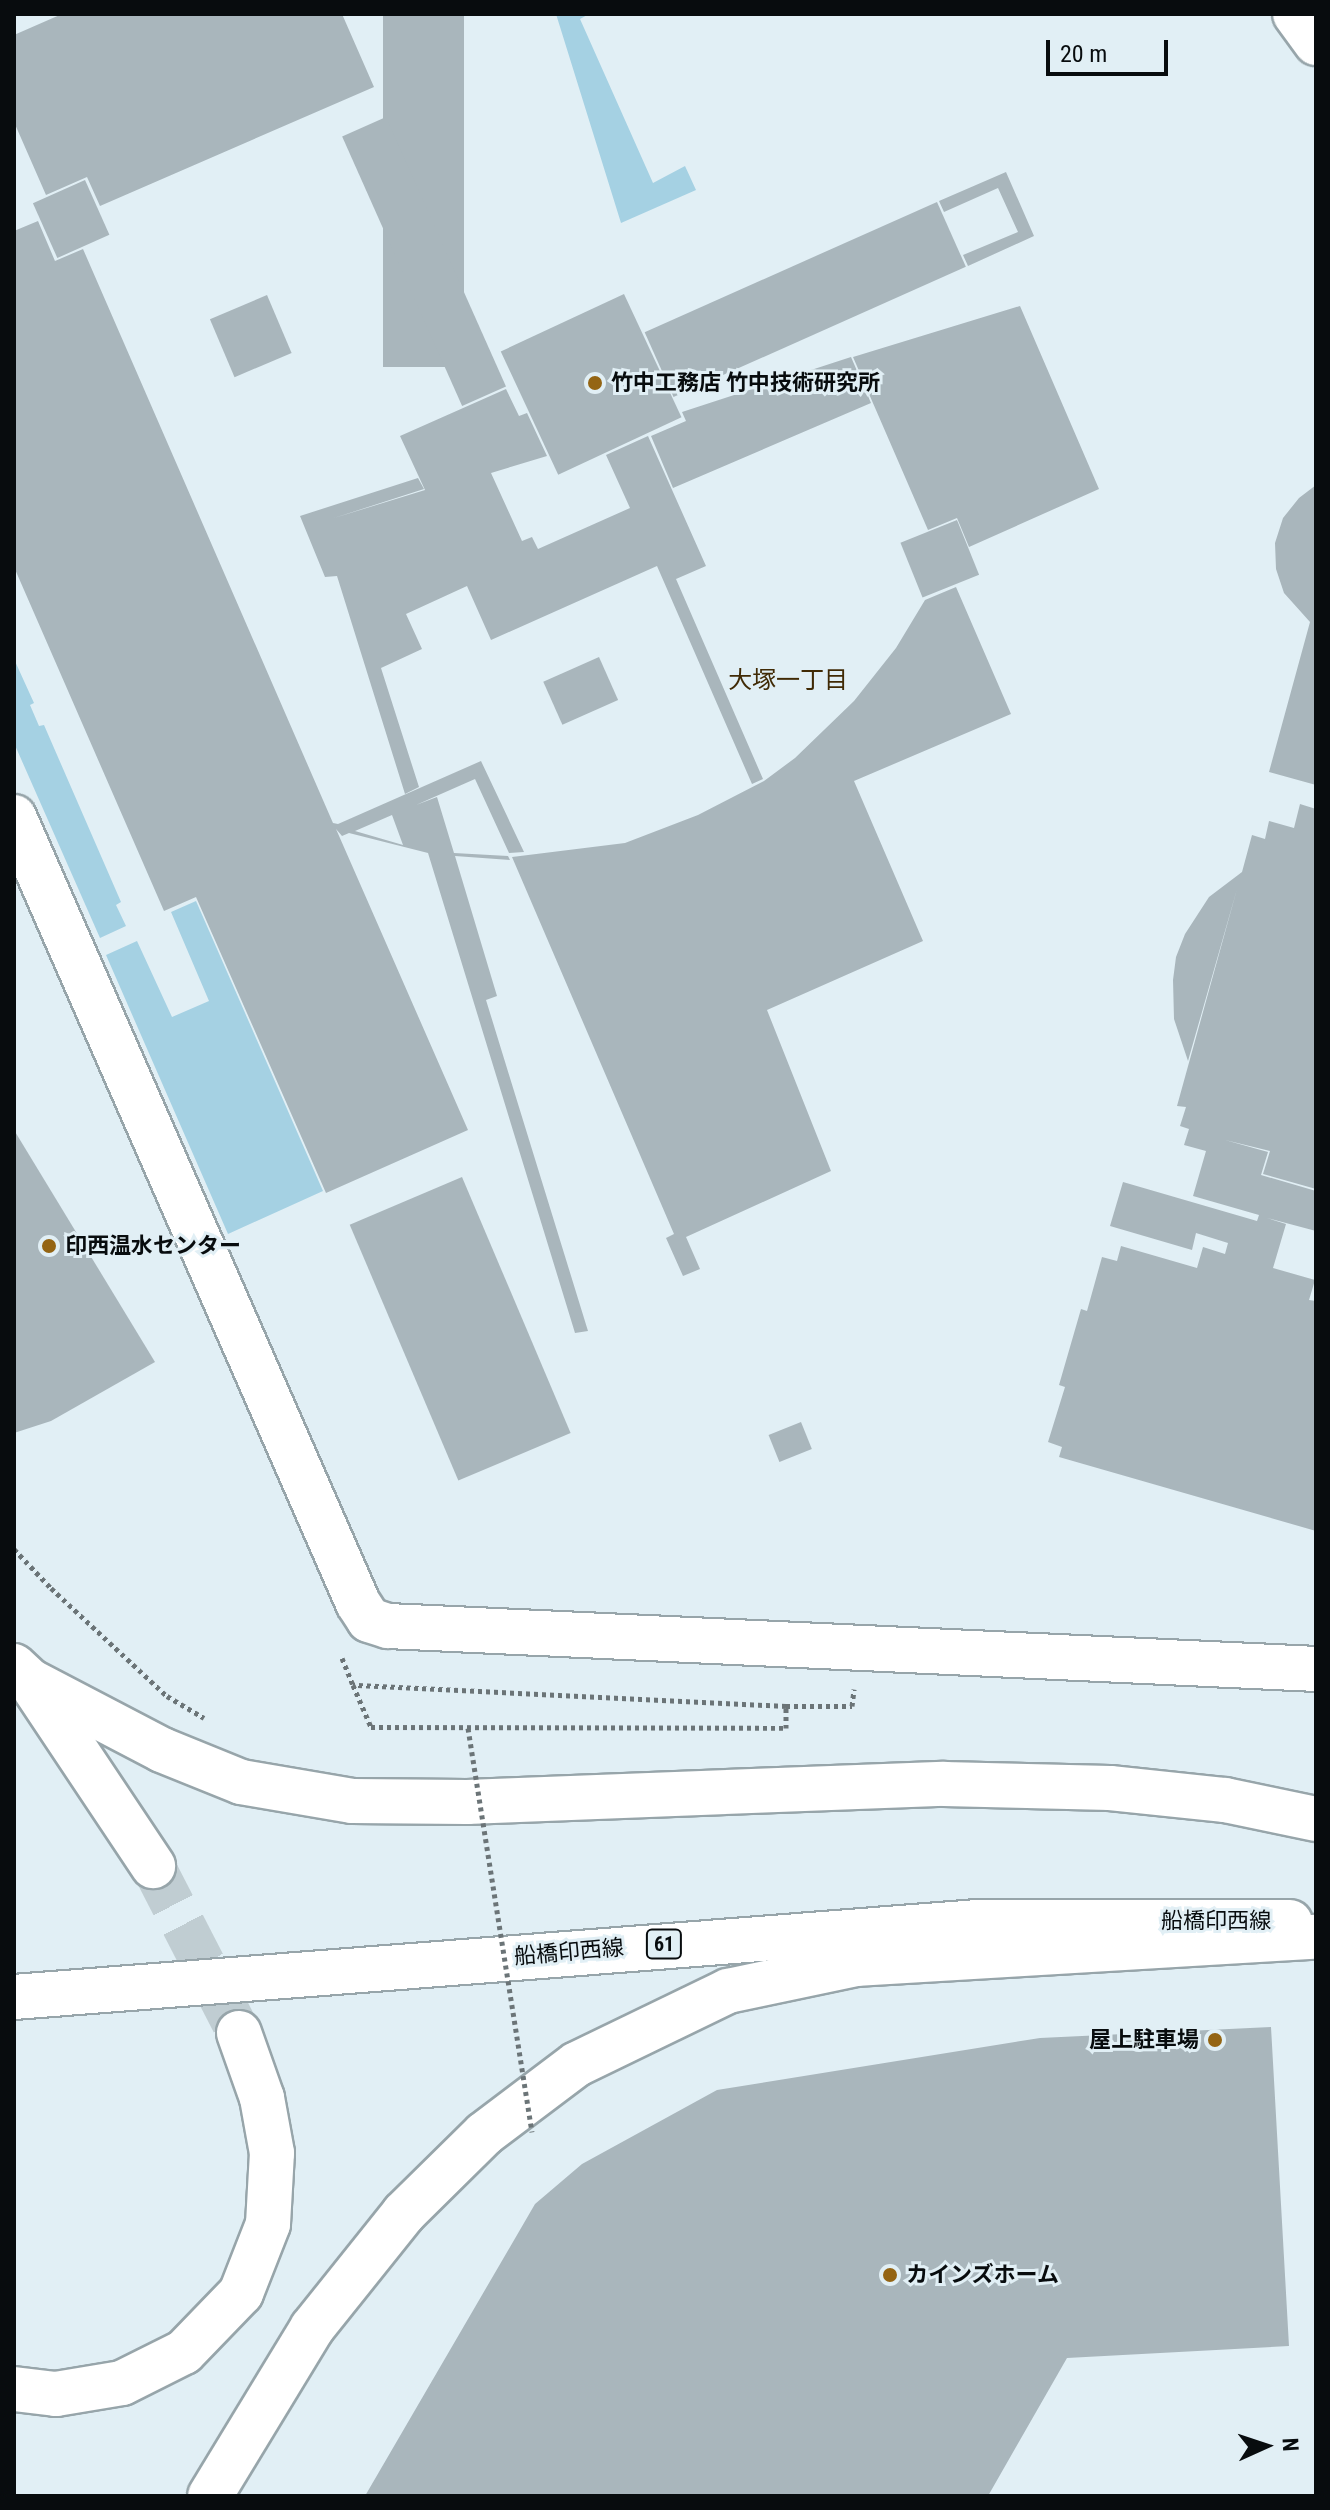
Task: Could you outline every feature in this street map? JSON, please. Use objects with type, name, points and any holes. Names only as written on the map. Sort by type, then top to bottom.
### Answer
[{"type":"main road","points":[[1295,14],[1316,43]]},
{"type":"main road","points":[[14,817],[352,1590],[369,1620],[388,1626],[1316,1669]]},
{"type":"main road","points":[[22,1674],[162,1750],[241,1782],[352,1801],[467,1802],[944,1784],[1110,1788],[1225,1800],[1316,1819]]},
{"type":"main road","points":[[22,1674],[153,1866]]},
{"type":"main road","name":"船橋印西線","points":[[14,1997],[978,1922],[1316,1923]]},
{"type":"main road","points":[[210,2496],[312,2328],[404,2213],[484,2134],[577,2064],[728,1991],[856,1964],[1316,1937]]},
{"type":"main road","points":[[14,2389],[56,2394],[122,2383],[184,2352],[241,2293],[268,2224],[272,2153],[262,2098],[239,2033]]},
{"type":"path","points":[[14,1549],[51,1588],[167,1696],[215,1724]]},
{"type":"path","points":[[342,1658],[371,1727],[786,1728],[786,1706]]},
{"type":"path","points":[[353,1685],[786,1706],[852,1706]]},
{"type":"path","points":[[468,1728],[532,2132]]},
{"type":"path","points":[[470,1776],[485,1776]]},
{"type":"path","points":[[522,2142],[545,2123]]},
{"type":"shaded area","points":[[556,14],[589,14],[580,19],[653,183],[685,166],[696,190],[621,223]]},
{"type":"shaded area","points":[[14,659],[34,703],[30,705],[39,726],[44,725],[121,902],[116,905],[126,926],[100,938],[14,743]]},
{"type":"shaded area","points":[[196,901],[323,1191],[228,1234],[106,955],[137,941],[172,1017],[209,1001],[171,912]]},
{"type":"building","points":[[62,14],[342,14],[374,87],[100,206],[87,177],[46,195],[14,122],[14,35]]},
{"type":"building","points":[[383,14],[464,14],[464,367],[383,367]]},
{"type":"building","points":[[386,117],[506,386],[462,406],[342,137]]},
{"type":"building","points":[[1006,172],[1034,236],[968,266],[963,255],[1018,232],[998,188],[944,212],[939,201]]},
{"type":"building","points":[[85,180],[109,235],[57,258],[33,203]]},
{"type":"building","points":[[937,202],[966,267],[674,397],[645,332]]},
{"type":"building","points":[[38,221],[55,261],[83,249],[333,823],[338,824],[481,761],[524,852],[509,853],[475,779],[416,805],[437,797],[454,853],[508,856],[510,860],[455,856],[497,996],[486,1000],[588,1331],[575,1333],[428,853],[349,833],[342,836],[336,829],[468,1130],[326,1193],[196,897],[164,911],[14,567],[14,231]],"holes":[[[392,815],[403,845],[355,831]]]},
{"type":"building","points":[[624,294],[681,417],[558,475],[501,351]]},
{"type":"building","points":[[267,295],[292,353],[235,377],[210,319]]},
{"type":"building","points":[[1020,306],[1099,489],[969,547],[957,518],[928,530],[853,357]]},
{"type":"building","points":[[851,357],[871,403],[673,488],[651,436],[686,421],[682,412]]},
{"type":"building","points":[[506,389],[519,416],[527,413],[547,456],[491,473],[522,541],[532,537],[538,549],[630,508],[606,455],[648,436],[706,566],[676,579],[763,779],[752,784],[657,566],[491,640],[467,586],[406,614],[422,649],[381,668],[419,787],[405,794],[337,576],[325,577],[300,516],[418,478],[424,489],[334,518],[425,490],[400,436]]},
{"type":"building","points":[[1316,485],[1316,785],[1269,772],[1310,622],[1284,593],[1276,569],[1275,543],[1283,518],[1299,498]]},
{"type":"building","points":[[957,520],[979,575],[923,598],[900,543]]},
{"type":"building","points":[[956,587],[1011,714],[854,781],[923,941],[767,1010],[831,1171],[686,1237],[700,1269],[683,1276],[666,1238],[674,1234],[512,857],[625,843],[698,815],[764,781],[795,758],[854,701],[896,648],[925,600]]},
{"type":"building","points":[[599,657],[618,700],[562,725],[543,682]]},
{"type":"building","points":[[1300,804],[1316,809],[1316,1189],[1263,1174],[1270,1151],[1225,1140],[1268,1152],[1261,1175],[1316,1191],[1316,1231],[1267,1218],[1286,1224],[1273,1268],[1315,1280],[1309,1300],[1316,1301],[1316,1531],[1059,1457],[1062,1447],[1048,1442],[1065,1387],[1059,1385],[1081,1309],[1087,1311],[1102,1257],[1117,1261],[1121,1246],[1197,1268],[1203,1247],[1225,1254],[1228,1243],[1196,1233],[1192,1250],[1110,1226],[1123,1182],[1257,1221],[1259,1215],[1193,1196],[1206,1151],[1184,1145],[1189,1129],[1180,1126],[1186,1107],[1177,1106],[1237,889],[1188,1061],[1174,1019],[1173,980],[1176,957],[1185,934],[1209,897],[1242,872],[1252,835],[1265,839],[1269,821],[1294,828]]},
{"type":"building","name":"印西温水センター","points":[[14,1130],[155,1362],[51,1421],[14,1433]]},
{"type":"building","points":[[462,1177],[571,1433],[458,1481],[350,1225]]},
{"type":"building","points":[[801,1422],[812,1449],[779,1462],[769,1435]]},
{"type":"building","name":"カインズホーム","points":[[1271,2027],[1289,2346],[1067,2358],[988,2496],[365,2496],[535,2204],[582,2164],[717,2090],[1040,2038]]},
{"type":"tunnel","points":[[153,1866],[239,2033]]},
{"type":"place","name":"竹中工務店 竹中技術研究所","points":[[595,383]]},
{"type":"place","name":"印西温水センター","points":[[49,1246]]},
{"type":"place","name":"屋上駐車場","points":[[1215,2040]]},
{"type":"place","name":"カインズホーム","points":[[890,2275]]},
{"type":"district","name":"大塚一丁目","points":[[788,681]]}]
